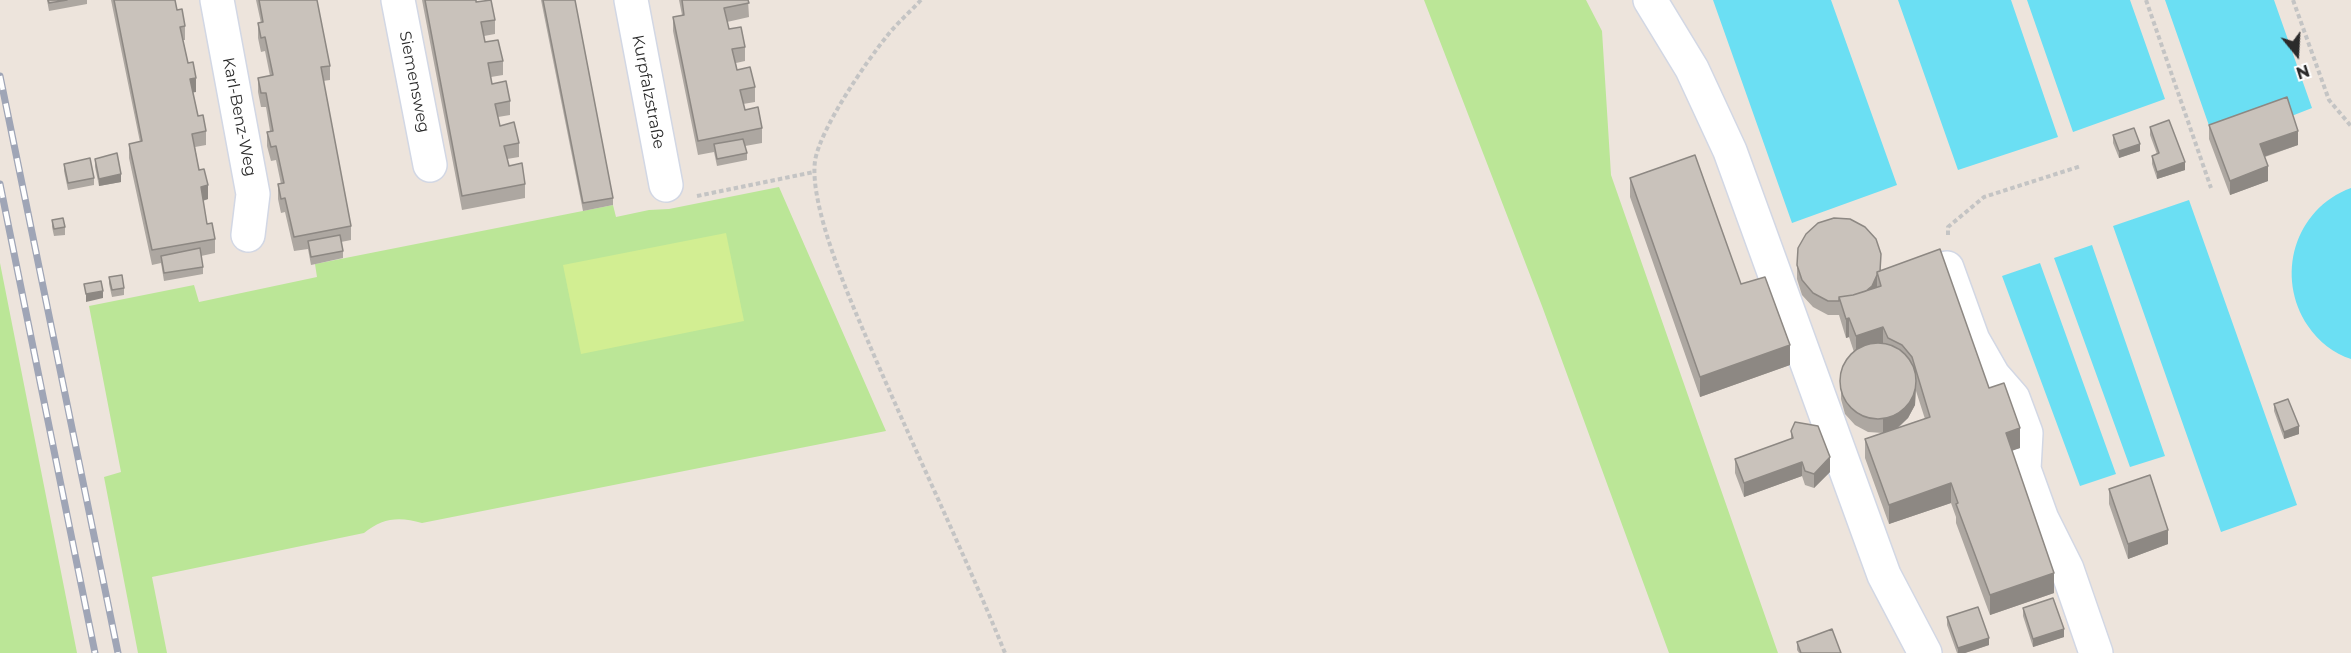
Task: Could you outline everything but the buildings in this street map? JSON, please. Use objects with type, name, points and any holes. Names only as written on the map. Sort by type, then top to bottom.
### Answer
[{"type":"street","name":"Karl-Benz-Weg","points":[[217,0],[253,194],[248,235]]},
{"type":"street","name":"Siemensweg","points":[[398,0],[430,165]]},
{"type":"street","name":"Kurpfalzstraße","points":[[631,0],[679,191]]},
{"type":"street","points":[[1650,0],[1692,69],[1730,151],[1884,575],[1925,653]]},
{"type":"street","points":[[1947,268],[1973,340],[1993,375],[2013,398],[2026,433],[2024,469],[2042,519],[2067,569],[2096,653]]},
{"type":"path","points":[[921,0],[887,36],[848,93],[824,133],[818,149],[814,172],[820,207],[854,308],[1005,653]]},
{"type":"path","points":[[2146,0],[2211,189]]},
{"type":"path","points":[[2293,0],[2329,100],[2351,126]]},
{"type":"path","points":[[1947,268],[1948,226],[1984,197],[2081,166]]},
{"type":"path","points":[[679,191],[814,172]]},
{"type":"green space","points":[[1424,0],[1586,0],[1602,31],[1611,175],[1778,653],[1669,653],[1542,306]]},
{"type":"green space","points":[[779,187],[886,431],[422,523],[398,519],[384,521],[364,533],[152,577],[167,653],[138,653],[104,477],[121,472],[89,306],[194,285],[199,302],[317,277],[315,264],[613,205],[616,217]]},
{"type":"green space","points":[[726,233],[744,321],[581,354],[563,265]]},
{"type":"green space","points":[[0,263],[77,653],[0,653]]},
{"type":"water","points":[[1713,0],[1831,0],[1897,185],[1792,223]]},
{"type":"water","points":[[1898,0],[2011,0],[2058,137],[1958,170]]},
{"type":"water","points":[[2027,0],[2130,0],[2165,99],[2073,132]]},
{"type":"water","points":[[2165,0],[2274,0],[2312,108],[2289,117],[2213,137]]},
{"type":"water","points":[[2351,188],[2351,359],[2327,346],[2308,326],[2298,307],[2293,287],[2292,266],[2296,246],[2304,228],[2316,212],[2331,198]]},
{"type":"water","points":[[2189,200],[2297,505],[2221,532],[2113,226]]},
{"type":"water","points":[[2092,245],[2165,456],[2130,467],[2054,258]]},
{"type":"water","points":[[2040,263],[2116,474],[2080,486],[2002,276]]},
{"type":"railway","points":[[0,76],[118,653]]},
{"type":"railway","points":[[0,184],[95,653]]}]
